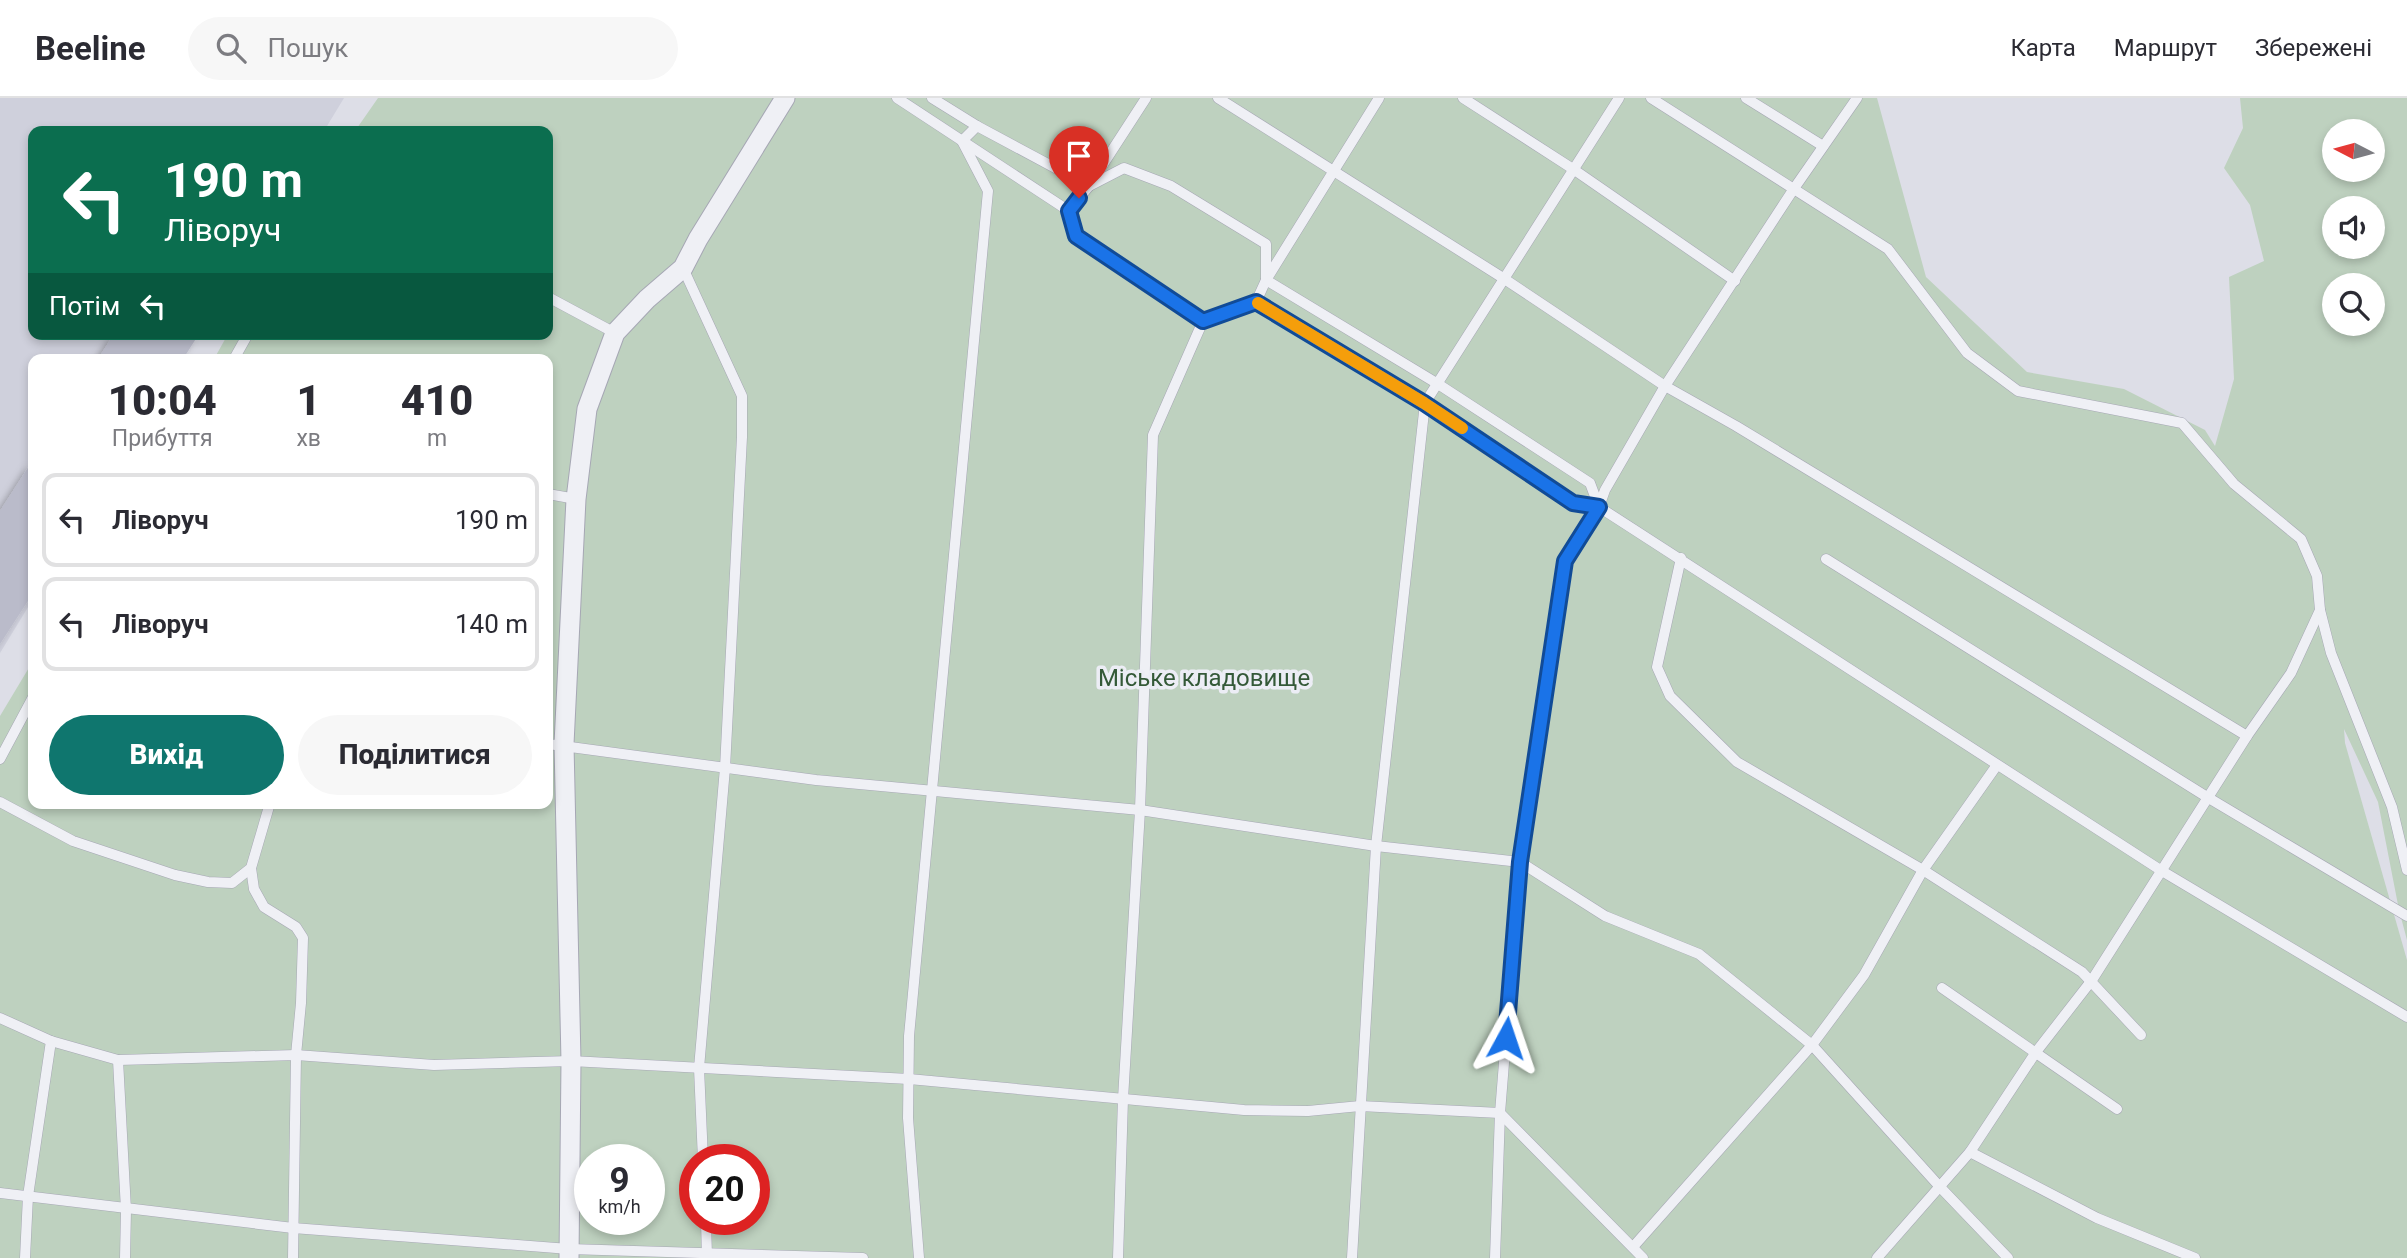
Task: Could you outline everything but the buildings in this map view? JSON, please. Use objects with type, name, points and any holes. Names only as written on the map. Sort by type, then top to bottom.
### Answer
[{"type":"street","points":[[569,1253],[571,1061],[556,744],[576,499],[587,410],[615,333],[647,299],[683,268],[785,98]]},
{"type":"lane","points":[[897,98],[1069,211],[1076,236],[1203,321]]},
{"type":"lane","points":[[932,98],[976,126],[1089,186]]},
{"type":"lane","points":[[1069,211],[1089,186],[1146,98]]},
{"type":"lane","points":[[1218,98],[1503,278],[1665,386],[1737,426],[2247,736]]},
{"type":"lane","points":[[1118,1258],[1123,1099],[1140,810],[1153,435],[1203,321],[1256,302],[1266,280],[1379,98]]},
{"type":"lane","points":[[1463,98],[1573,169],[1735,281]]},
{"type":"lane","points":[[1352,1258],[1376,846],[1424,403],[1619,98]]},
{"type":"lane","points":[[1651,98],[1888,249],[1967,353],[2018,391],[2182,423],[2234,484],[2301,539],[2317,576],[2320,610],[2332,653],[2392,807],[2407,870]]},
{"type":"lane","points":[[1746,98],[1823,146]]},
{"type":"lane","points":[[1495,1258],[1500,1113],[1520,862],[1565,561],[1599,507],[1605,490],[1665,386],[1793,190],[1857,98]]},
{"type":"lane","points":[[962,141],[976,126]]},
{"type":"lane","points":[[919,1258],[908,1118],[909,1036],[988,191],[962,141]]},
{"type":"lane","points":[[1089,186],[1124,168],[1171,186],[1266,244],[1266,280]]},
{"type":"lane","points":[[683,268],[742,396],[725,768],[699,1068],[702,1144]]},
{"type":"lane","points":[[1266,280],[1438,384],[1590,483],[1599,507]]},
{"type":"lane","points":[[553,300],[615,333]]},
{"type":"lane","points":[[1256,302],[1424,403],[1573,503],[1599,507],[2162,871],[2407,1017]]},
{"type":"lane","points":[[553,495],[576,499]]},
{"type":"lane","points":[[1681,558],[1657,667],[1670,695],[1737,762],[1923,870],[2092,979],[2141,1035]]},
{"type":"lane","points":[[1826,559],[2207,797],[2407,916]]},
{"type":"lane","points":[[1877,1258],[1970,1153],[2036,1052],[2092,979],[2207,797],[2291,673],[2320,610]]},
{"type":"lane","points":[[0,759],[28,706]]},
{"type":"lane","points":[[556,744],[816,779],[1140,810],[1376,846],[1520,862],[1605,916],[1699,954],[1812,1045],[2008,1258]]},
{"type":"lane","points":[[1633,1247],[1812,1045],[1864,975],[1923,870],[1997,765]]},
{"type":"lane","points":[[0,802],[74,841],[175,875],[208,882],[232,883],[251,868]]},
{"type":"lane","points":[[268,809],[251,868],[254,889],[264,907],[296,928],[303,938],[296,1055],[293,1258]]},
{"type":"lane","points":[[1942,988],[2117,1109]]},
{"type":"lane","points":[[0,1018],[51,1041],[118,1060],[296,1055],[433,1065],[571,1061],[909,1079],[1244,1110],[1308,1111],[1360,1106],[1500,1113],[1643,1258]]},
{"type":"lane","points":[[25,1258],[28,1196],[51,1041]]},
{"type":"lane","points":[[118,1060],[126,1210],[125,1258]]},
{"type":"lane","points":[[1970,1153],[2097,1218],[2195,1258]]},
{"type":"lane","points":[[0,1193],[293,1228],[569,1253],[863,1258]]},
{"type":"lane","points":[[706,1235],[707,1256]]},
{"type":"shaded area","points":[[0,98],[344,98],[327,126],[28,126],[28,340],[194,340],[185,354],[28,354],[28,607],[0,653]]},
{"type":"green space","name":"Міське кладовище","points":[[378,98],[1877,98],[1926,277],[2027,372],[2124,389],[2205,430],[2215,446],[2234,379],[2229,277],[2264,261],[2250,205],[2224,168],[2243,128],[2240,98],[2407,98],[2407,940],[2378,802],[2344,729],[2345,743],[2407,960],[2407,1258],[0,1258],[0,716],[28,669],[28,809],[553,809],[553,354],[217,354],[225,340],[553,340],[553,126],[358,126]]},
{"type":"slow traffic","points":[[1258,303],[1462,428]]},
{"type":"route","points":[[1079,198],[1069,211],[1076,236],[1203,321],[1256,302],[1424,403],[1573,503],[1599,507],[1565,561],[1520,862],[1506,1038]]}]
